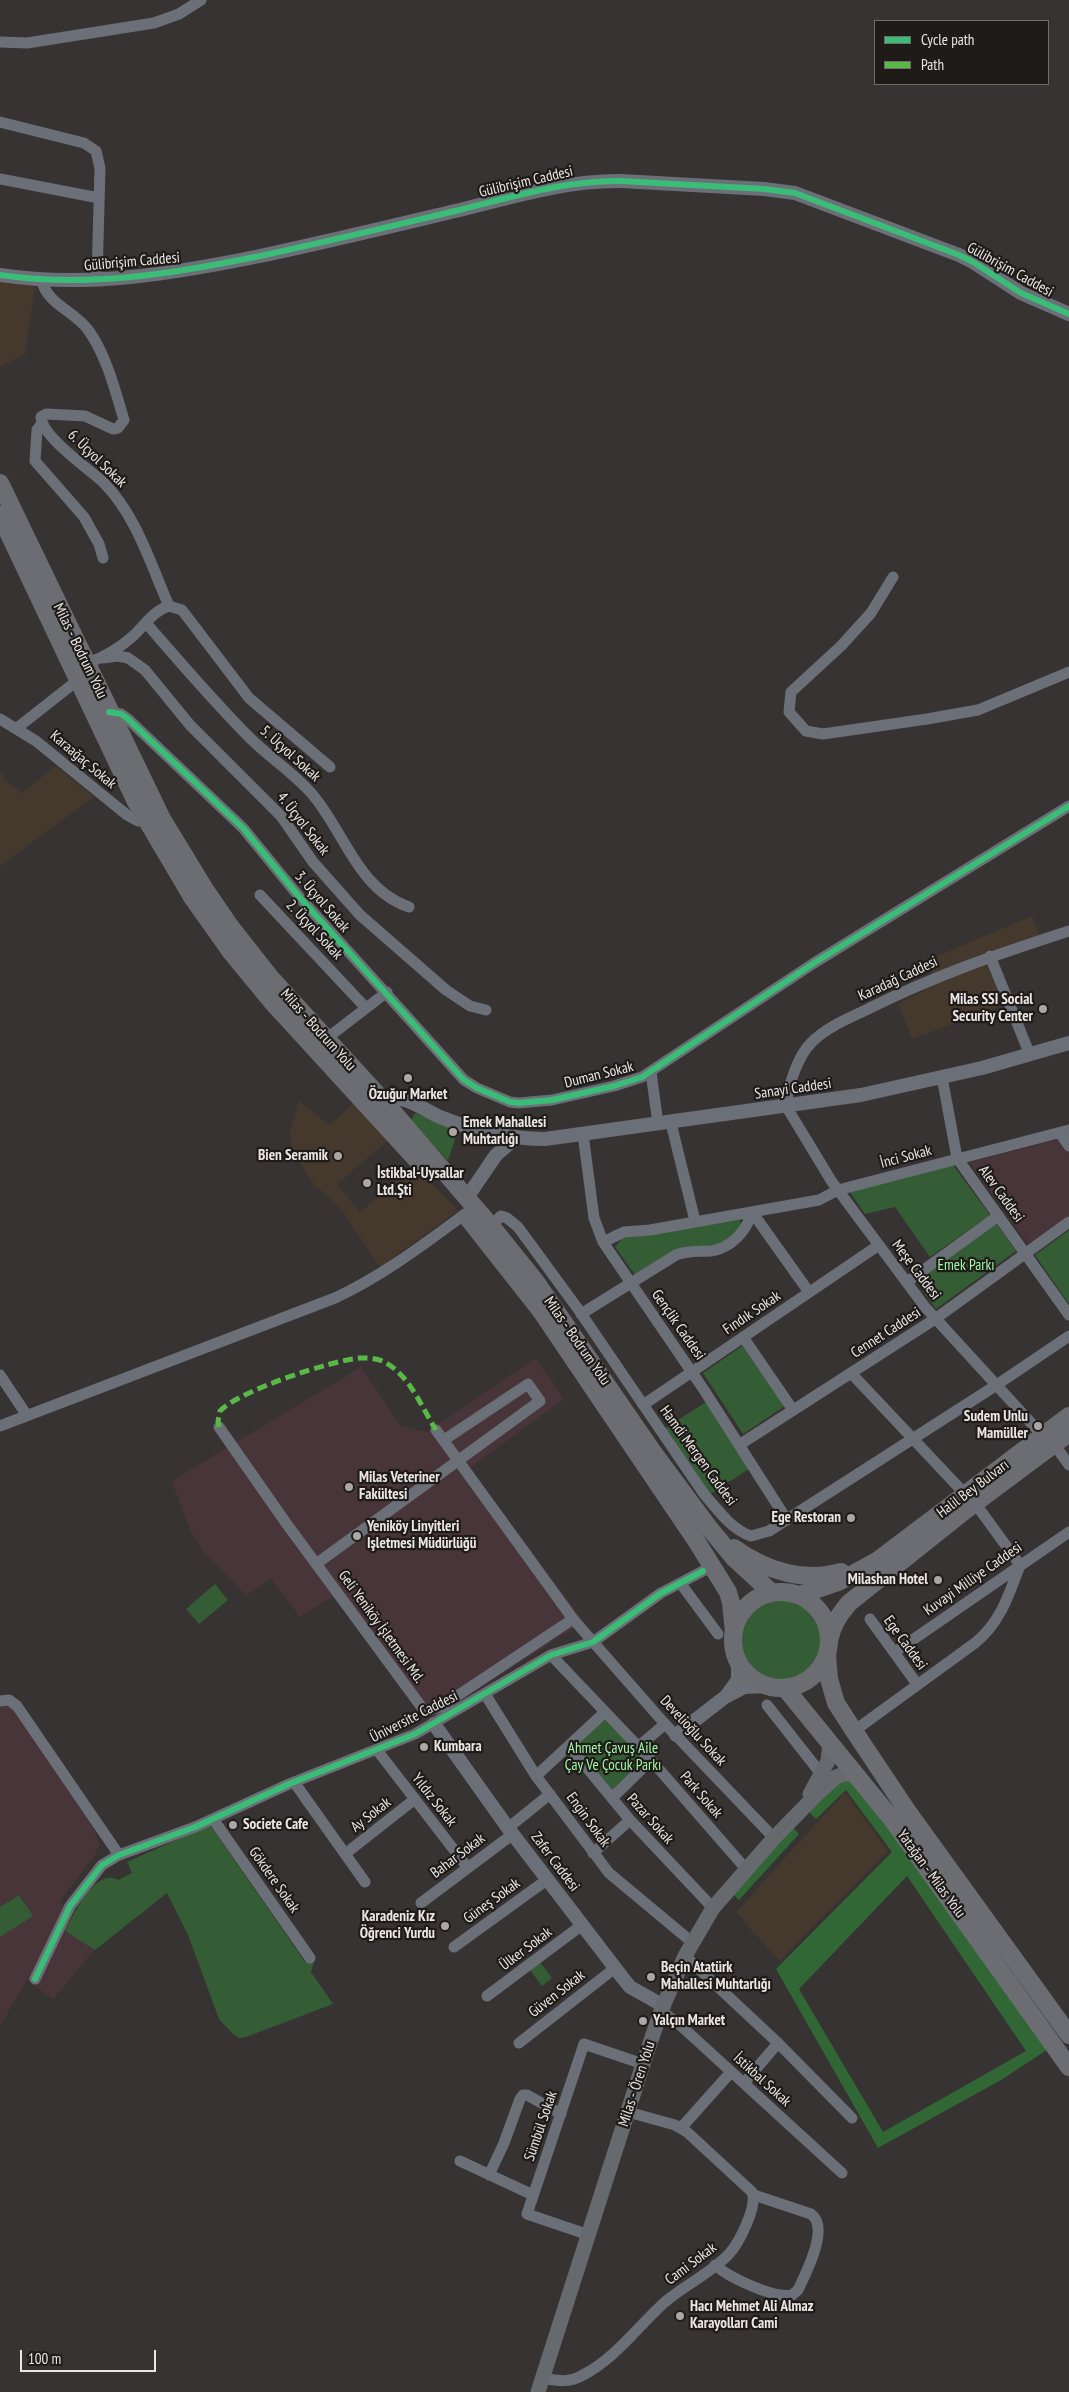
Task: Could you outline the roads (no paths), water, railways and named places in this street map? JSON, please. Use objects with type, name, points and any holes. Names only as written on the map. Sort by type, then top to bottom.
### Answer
[{"type":"highway","name":"Milas - Bodrum Yolu","points":[[0,483],[162,819],[204,888],[250,953],[388,1106],[466,1207],[541,1311],[697,1542],[728,1592],[731,1603],[726,1633]]},
{"type":"highway","name":"Milas - Bodrum Yolu","points":[[0,514],[147,821],[197,904],[252,979],[466,1207],[491,1226],[536,1282],[653,1452],[710,1529]]},
{"type":"highway","name":"Halil Bey Bulvarı","points":[[880,1569],[970,1498],[1048,1440],[1069,1416]]},
{"type":"highway","name":"Halil Bey Bulvarı","points":[[1048,1440],[1069,1433]]},
{"type":"highway","points":[[710,1529],[755,1562],[789,1574],[826,1575],[880,1569]]},
{"type":"highway","points":[[710,1529],[734,1558],[771,1592]]},
{"type":"highway","points":[[800,1595],[880,1569]]},
{"type":"highway","points":[[854,1731],[836,1703],[829,1679],[828,1648],[827,1627],[822,1614],[812,1602],[800,1595],[786,1592],[771,1592],[758,1597],[746,1606],[726,1633],[734,1646],[738,1660],[748,1674],[776,1687],[798,1685],[810,1678],[820,1668],[828,1648],[831,1630],[838,1617],[880,1569]]},
{"type":"highway","points":[[854,1731],[839,1688],[836,1667],[839,1646],[844,1624],[880,1569]]},
{"type":"highway","name":"Yatağan - Milas Yolu","points":[[776,1687],[830,1742],[897,1826],[1069,2066]]},
{"type":"highway","name":"Yatağan - Milas Yolu","points":[[854,1731],[908,1812],[1069,2035]]},
{"type":"main road","points":[[800,1810],[822,1775],[828,1761],[830,1742]]},
{"type":"main road","points":[[800,1810],[836,1777],[851,1774],[858,1776]]},
{"type":"main road","name":"Milas - Ören Yolu","points":[[540,2385],[662,2008],[689,1950],[713,1908],[800,1810]]},
{"type":"street","points":[[0,42],[27,44],[154,24],[179,14],[201,0]]},
{"type":"street","points":[[0,122],[84,143],[93,148],[97,154],[100,168],[97,279]]},
{"type":"street","points":[[0,178],[99,198]]},
{"type":"street","name":"Gülibrişim Caddesi","points":[[0,275],[41,279],[97,279],[138,277],[189,270],[332,241],[560,186],[601,180],[622,180],[780,190],[803,196],[959,255],[1021,294],[1069,314]]},
{"type":"street","name":"6. Üçyol Sokak","points":[[41,279],[51,300],[79,319],[97,343],[124,420],[118,428],[113,429],[85,416],[46,414],[41,417],[42,423],[63,448],[103,483],[118,500],[133,526],[168,606]]},
{"type":"street","points":[[42,423],[37,430],[35,461],[84,517],[99,544],[103,558]]},
{"type":"street","points":[[893,576],[871,613],[841,646],[791,692],[789,712],[806,731],[823,734],[978,710],[1069,672]]},
{"type":"street","points":[[86,664],[103,658],[128,640],[156,612],[168,606],[182,610],[249,698],[330,767]]},
{"type":"street","name":"5. Üçyol Sokak","points":[[146,623],[250,738],[311,793],[328,814],[349,854],[366,874],[394,900],[409,907]]},
{"type":"street","name":"4. Üçyol Sokak","points":[[103,658],[118,656],[128,658],[145,670],[196,731],[281,816],[313,862],[360,915],[446,990],[470,1006],[486,1010]]},
{"type":"street","points":[[17,728],[78,680]]},
{"type":"street","name":"3. Üçyol Sokak","points":[[109,712],[120,714],[128,719],[243,828],[301,899],[470,1084],[505,1100],[519,1103]]},
{"type":"street","name":"Karaağaç Sokak","points":[[0,719],[17,728],[134,820],[147,821]]},
{"type":"street","name":"Duman Sokak","points":[[519,1103],[552,1100],[614,1086],[652,1072],[814,963],[1069,806]]},
{"type":"street","name":"2. Üçyol Sokak","points":[[260,895],[366,1008]]},
{"type":"street","name":"Karadağ Caddesi","points":[[786,1106],[792,1082],[803,1053],[818,1037],[842,1022],[918,984],[990,956],[1069,931]]},
{"type":"street","points":[[990,956],[1030,1055]]},
{"type":"street","points":[[326,1039],[386,992]]},
{"type":"street","name":"Sanayi Caddesi","points":[[388,1106],[396,1100],[404,1100],[454,1122],[517,1137],[545,1139],[861,1094],[942,1077],[1030,1055],[1069,1043]]},
{"type":"street","points":[[652,1072],[665,1123],[695,1221]]},
{"type":"street","name":"Alev Caddesi","points":[[942,1077],[957,1158],[1069,1315]]},
{"type":"street","name":"Meşe Caddesi","points":[[786,1106],[838,1190],[935,1319],[1069,1465]]},
{"type":"street","points":[[1064,1132],[1069,1146]]},
{"type":"street","name":"İnci Sokak","points":[[602,1242],[633,1230],[650,1230],[819,1200],[838,1190],[1064,1132]]},
{"type":"street","name":"Gençlik Caddesi","points":[[583,1134],[594,1218],[602,1242],[692,1372],[787,1520]]},
{"type":"street","points":[[0,1426],[26,1414],[335,1298],[358,1287],[406,1257],[466,1207],[496,1155],[517,1137]]},
{"type":"street","points":[[582,1314],[681,1253],[691,1250],[713,1250],[723,1247],[746,1228],[752,1212]]},
{"type":"street","points":[[752,1212],[809,1292]]},
{"type":"street","name":"Hamdi Mergen Caddesi","points":[[491,1226],[502,1216],[512,1221],[582,1314],[704,1494],[737,1529],[746,1534],[756,1536],[787,1520],[1069,1336]]},
{"type":"street","points":[[907,1282],[998,1216]]},
{"type":"street","name":"Cennet Caddesi","points":[[739,1445],[935,1319],[1069,1222]]},
{"type":"street","name":"Fındık Sokak","points":[[643,1405],[879,1245]]},
{"type":"street","points":[[743,1337],[793,1410]]},
{"type":"street","points":[[851,1373],[970,1498],[1020,1565],[1000,1614],[992,1628],[975,1643],[854,1731]]},
{"type":"street","points":[[0,1375],[26,1414]]},
{"type":"street","name":"Geli Yeniköy İşletmesi Md.","points":[[316,1564],[540,1402],[528,1384],[444,1440]]},
{"type":"street","name":"Geli Yeniköy İşletmesi Md.","points":[[220,1427],[316,1564],[421,1707],[427,1711],[442,1706],[573,1619]]},
{"type":"street","points":[[436,1430],[573,1619],[593,1642]]},
{"type":"street","name":"Kuvayi Milliye Caddesi","points":[[894,1652],[1069,1532]]},
{"type":"street","name":"Üniversite Caddesi","points":[[34,1979],[72,1903],[102,1865],[119,1856],[213,1819],[294,1782],[377,1750],[434,1724],[551,1655],[593,1642],[661,1593],[703,1571]]},
{"type":"street","points":[[681,1584],[726,1633]]},
{"type":"street","name":"Ege Caddesi","points":[[870,1618],[917,1684]]},
{"type":"street","name":"Develioğlu Sokak","points":[[593,1642],[665,1724],[774,1838]]},
{"type":"street","name":"Park Sokak","points":[[551,1655],[651,1760],[746,1869]]},
{"type":"street","points":[[725,1697],[738,1680],[738,1660]]},
{"type":"street","points":[[676,1735],[725,1697],[744,1687],[776,1687]]},
{"type":"street","name":"Engin Sokak","points":[[485,1694],[536,1776],[609,1873],[689,1950],[852,2118]]},
{"type":"street","points":[[0,1701],[9,1700],[17,1706],[119,1856]]},
{"type":"street","points":[[767,1705],[822,1775]]},
{"type":"street","points":[[536,1776],[605,1712]]},
{"type":"street","name":"Zafer Caddesi","points":[[434,1724],[510,1831],[630,1987],[662,2008]]},
{"type":"street","points":[[638,1747],[665,1724]]},
{"type":"street","name":"Pazar Sokak","points":[[569,1746],[630,1820],[713,1908]]},
{"type":"street","name":"Yıldız Sokak","points":[[377,1750],[468,1868]]},
{"type":"street","points":[[612,1798],[651,1760]]},
{"type":"street","name":"Ay Sokak","points":[[294,1782],[365,1882]]},
{"type":"street","name":"Bahar Sokak","points":[[421,1903],[468,1868],[550,1794]]},
{"type":"street","name":"Ay Sokak","points":[[345,1854],[415,1799]]},
{"type":"street","name":"Gökdere Sokak","points":[[213,1819],[310,1958]]},
{"type":"street","points":[[593,1853],[630,1820]]},
{"type":"street","name":"Güneş Sokak","points":[[454,1947],[548,1879]]},
{"type":"street","name":"Ülker Sokak","points":[[487,1996],[582,1926]]},
{"type":"street","name":"Güven Sokak","points":[[519,2044],[615,1968]]},
{"type":"street","name":"İstikbal Sokak","points":[[662,2008],[842,2173]]},
{"type":"street","points":[[744,2083],[778,2042]]},
{"type":"street","name":"Sümbül Sokak","points":[[589,2235],[527,2214],[533,2195],[584,2044],[643,2064]]},
{"type":"street","points":[[681,2128],[731,2072]]},
{"type":"street","points":[[489,2175],[504,2144],[516,2108],[523,2095],[527,2095],[560,2114]]},
{"type":"street","points":[[628,2112],[681,2128],[729,2170],[754,2195],[811,2214],[816,2219],[819,2228],[818,2240],[798,2290],[792,2295],[779,2294],[729,2276],[715,2265]]},
{"type":"street","points":[[460,2161],[533,2195]]},
{"type":"street","name":"Cami Sokak","points":[[540,2385],[575,2379],[594,2369],[664,2303],[730,2253],[752,2208],[754,2195]]},
{"type":"place","name":"Milas SSI Social Security Center","points":[[1043,1009]]},
{"type":"place","name":"Özuğur Market","points":[[408,1078]]},
{"type":"place","name":"Emek Mahallesi Muhtarlığı","points":[[453,1132]]},
{"type":"place","name":"Bien Seramik","points":[[338,1156]]},
{"type":"place","name":"İstikbal-Uysallar Ltd.Şti","points":[[367,1183]]},
{"type":"place","name":"Sudem Unlu Mamüller","points":[[1038,1426]]},
{"type":"place","name":"Milas Veteriner Fakültesi","points":[[349,1487]]},
{"type":"place","name":"Ege Restoran","points":[[851,1518]]},
{"type":"place","name":"Yeniköy Linyitleri Işletmesi Müdürlüğü","points":[[357,1536]]},
{"type":"place","name":"Milashan Hotel","points":[[938,1580]]},
{"type":"place","name":"Kumbara","points":[[424,1747]]},
{"type":"place","name":"Societe Cafe","points":[[233,1825]]},
{"type":"place","name":"Karadeniz Kız Öğrenci Yurdu","points":[[445,1926]]},
{"type":"place","name":"Beçin Atatürk Mahallesi Muhtarlığı","points":[[651,1977]]},
{"type":"place","name":"Yalçın Market","points":[[643,2021]]},
{"type":"place","name":"Hacı Mehmet Ali Almaz Karayolları Cami","points":[[680,2316]]},
{"type":"park label","name":"Emek Parkı","points":[[966,1266]]},
{"type":"park label","name":"Ahmet Çavuş Aile Çay Ve Çocuk Parkı","points":[[613,1758]]}]
